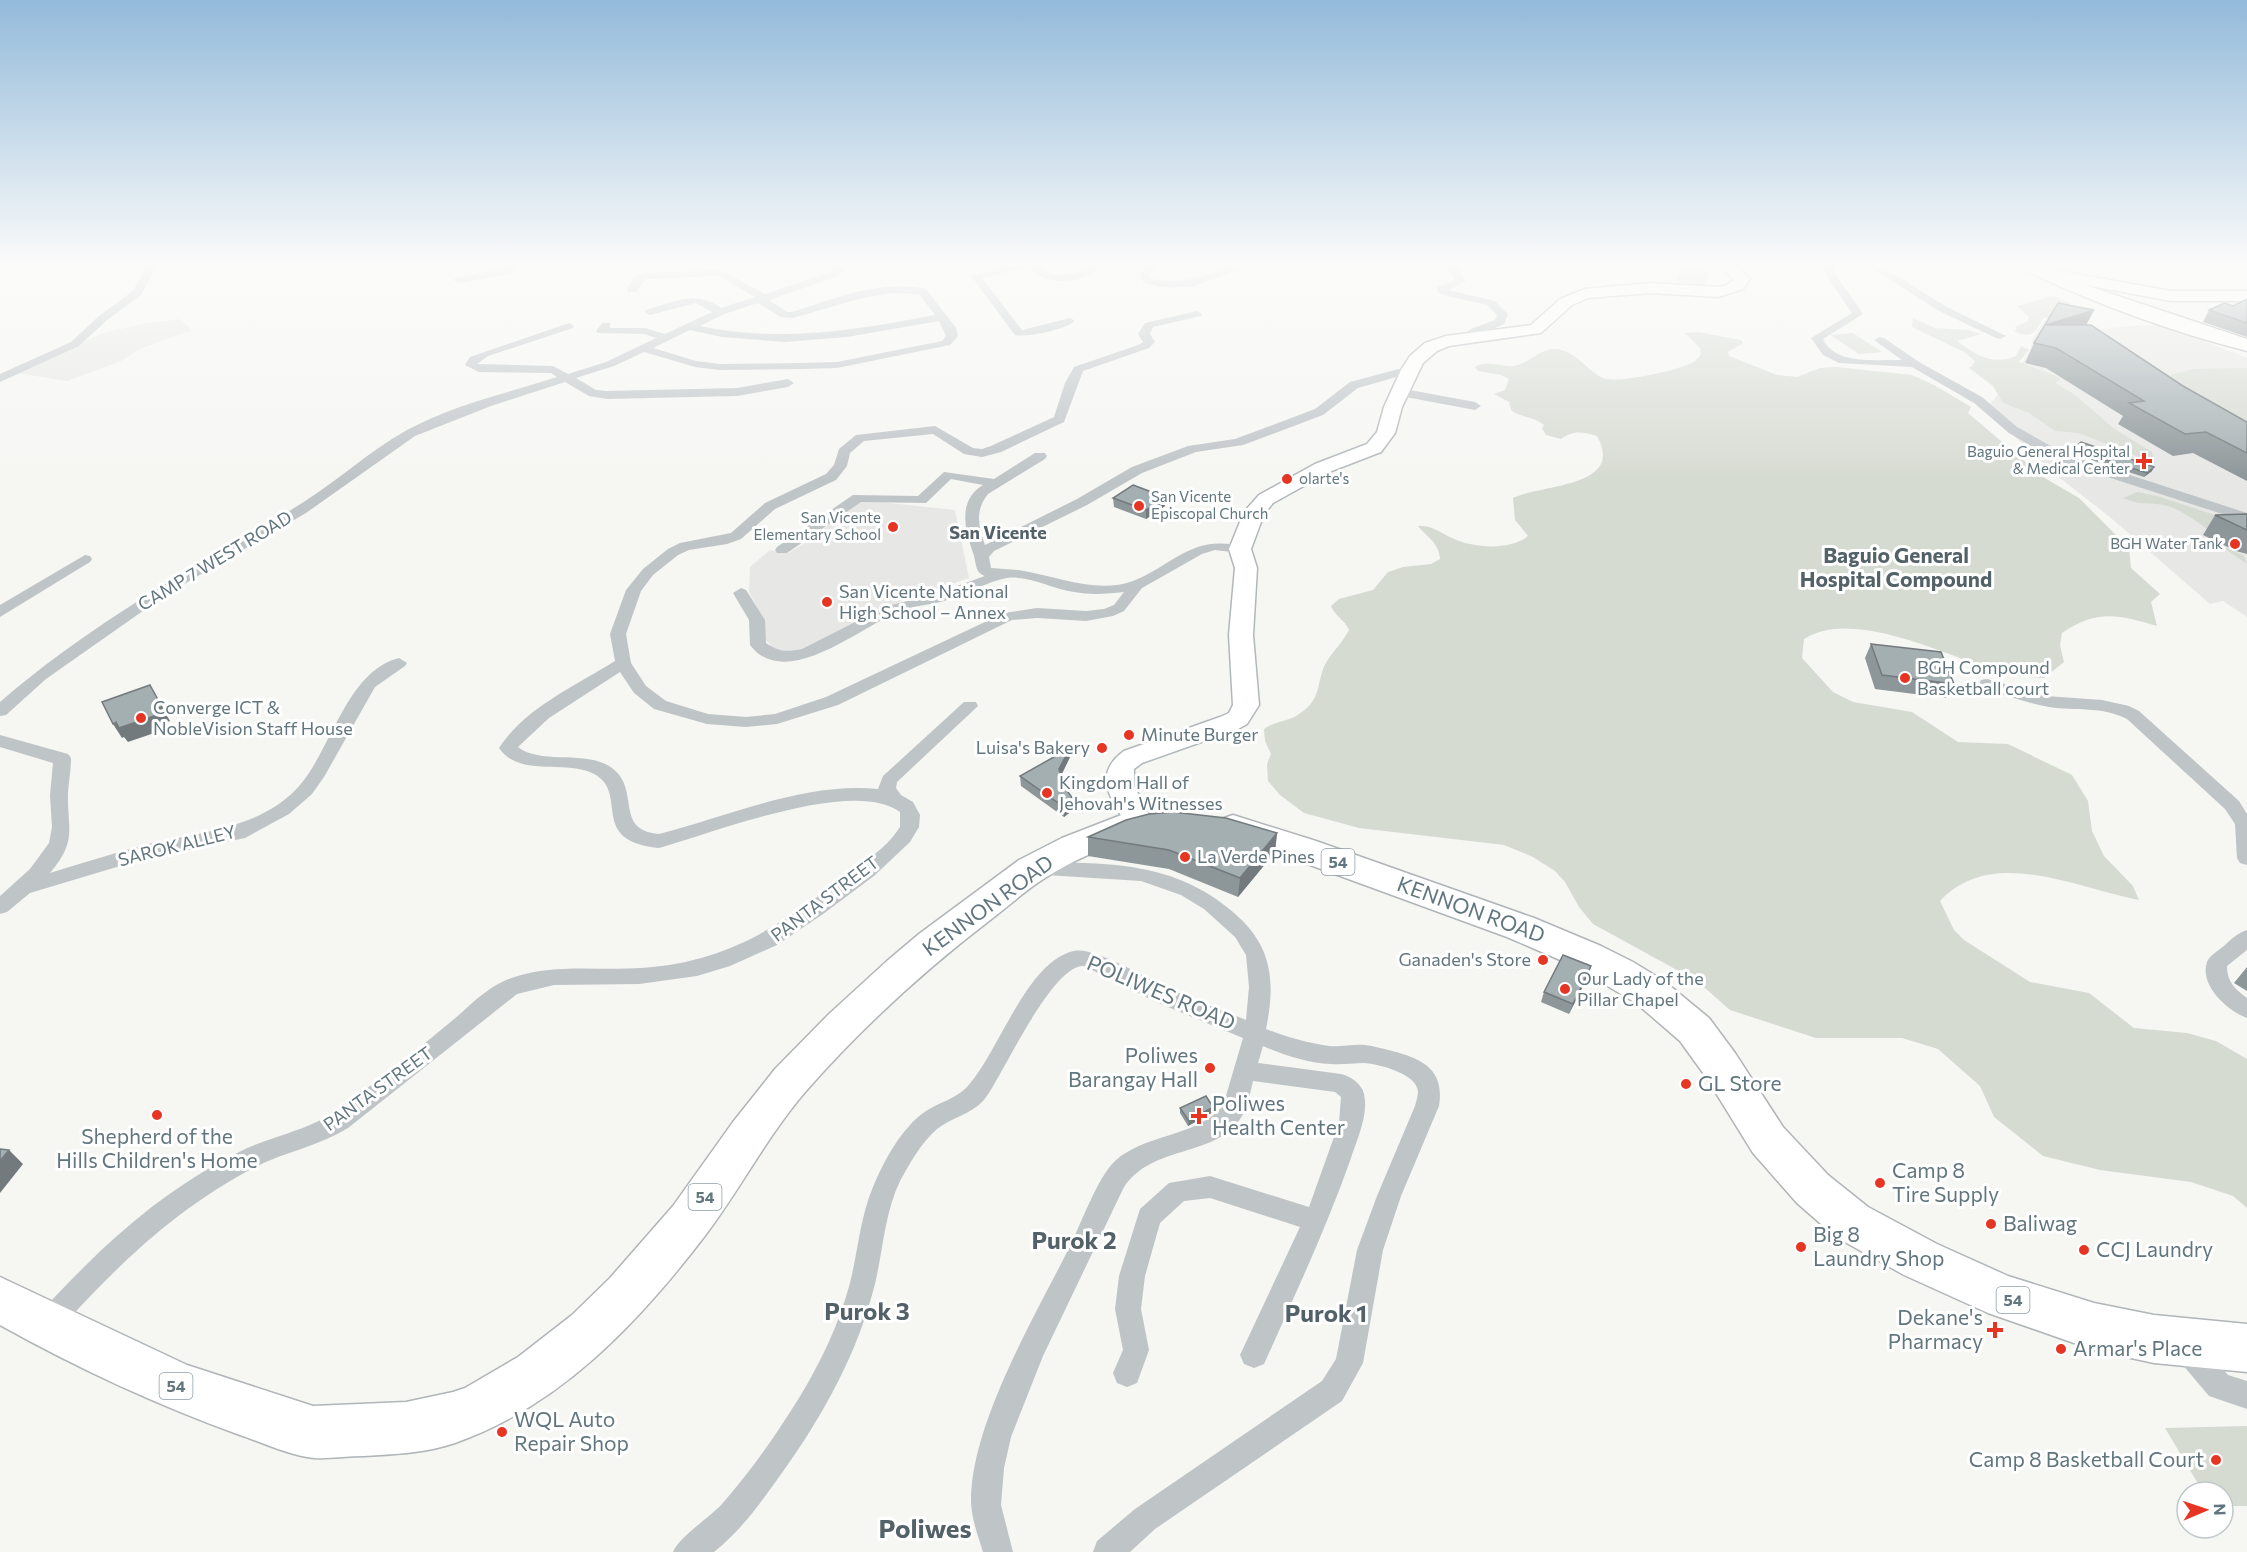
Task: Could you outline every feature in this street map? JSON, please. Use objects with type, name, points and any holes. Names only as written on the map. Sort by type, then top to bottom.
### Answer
[{"type":"highway","name":"KENNON ROAD","points":[[0,1300],[46,1325],[180,1388],[313,1432],[406,1428],[453,1418],[482,1406],[536,1375],[590,1332],[655,1263],[689,1221],[748,1135],[790,1081],[843,1025],[932,944],[1032,869],[1074,847],[1153,819]]},
{"type":"highway","name":"KENNON ROAD","points":[[1205,821],[1297,847],[1539,934],[1579,951],[1636,984],[1680,1015],[1700,1037],[1721,1066],[1751,1117],[1774,1148],[1806,1183],[1861,1227],[1917,1259],[2025,1305],[2124,1334],[2247,1348]]},
{"type":"main road","points":[[2208,334],[2247,349]]},
{"type":"street","points":[[0,378],[75,344],[85,334]]},
{"type":"street","points":[[543,334],[484,354],[474,359],[471,365],[479,369],[554,370],[568,376],[593,393],[607,395],[737,392],[788,383]]},
{"type":"street","points":[[656,334],[667,338]]},
{"type":"street","name":"CAMP 7 WEST ROAD","points":[[0,711],[40,676],[162,591],[301,510],[386,449],[437,421],[610,364],[674,334]]},
{"type":"street","points":[[724,334],[741,338],[806,339],[834,334]]},
{"type":"street","points":[[644,349],[695,364],[719,367],[837,365],[946,343],[951,340],[952,334]]},
{"type":"street","points":[[1137,585],[1124,604],[1108,613],[1086,616],[1037,613],[1009,616],[832,701],[777,719],[746,722],[715,720],[660,705],[639,689],[622,663],[618,634],[634,590],[648,572],[673,552],[693,544],[728,540],[736,536],[770,506],[831,477],[840,466],[848,446],[861,438],[935,430],[969,451],[982,453],[996,449],[1060,419],[1071,383],[1078,369],[1145,346],[1149,342],[1144,334]]},
{"type":"street","points":[[1462,339],[1469,334]]},
{"type":"street","points":[[1153,819],[1119,783],[1118,772],[1122,763],[1229,723],[1238,718],[1246,705],[1241,635],[1246,578],[1240,549],[1254,512],[1266,499],[1322,468],[1374,448],[1386,433],[1399,392],[1410,370],[1416,360],[1431,347],[1446,341],[1495,334]]},
{"type":"street","points":[[1823,334],[1817,338],[1822,348],[1834,358],[1843,361],[1915,364]]},
{"type":"street","points":[[1880,340],[1915,364],[1978,400],[2013,430],[2060,457],[2247,518]]},
{"type":"street","points":[[0,369],[28,365]]},
{"type":"street","points":[[982,557],[989,548],[1024,528],[1082,502],[1118,480],[1160,460],[1194,449],[1246,439],[1319,412],[1354,385],[1410,370]]},
{"type":"street","points":[[1399,392],[1475,406]]},
{"type":"street","points":[[1040,456],[983,491],[971,509],[970,522],[982,557],[982,566],[987,572],[1023,574],[1074,588],[1107,590],[1137,585],[1206,547],[1224,546],[1240,549]]},
{"type":"street","points":[[782,550],[858,498],[877,497],[921,501],[949,475],[996,483]]},
{"type":"street","points":[[0,612],[85,559]]},
{"type":"street","points":[[741,593],[757,620],[758,645],[763,650],[785,657],[798,656],[823,646],[893,608],[936,598],[1007,574]]},
{"type":"street","name":"SAROK ALLEY","points":[[23,888],[139,853],[238,833],[282,810],[306,790],[318,773],[368,684],[399,663]]},
{"type":"street","points":[[622,663],[531,724],[514,738],[508,748],[514,754],[526,759],[555,760],[602,770],[613,782],[626,828],[631,836],[638,840],[669,838],[777,807],[822,798],[863,794],[893,798]]},
{"type":"street","points":[[1987,684],[2048,701],[2112,706],[2123,708],[2133,714],[2232,805],[2244,824],[2247,858]]},
{"type":"street","points":[[893,798],[887,788],[889,780],[970,706]]},
{"type":"street","points":[[0,741],[62,758],[59,795],[63,813],[61,836],[45,864],[23,888],[0,907]]},
{"type":"street","name":"PANTA STREET","points":[[46,1325],[118,1248],[179,1202],[250,1158],[333,1125],[510,987],[534,979],[640,976],[685,971],[748,952],[795,925],[868,869],[903,838],[910,824],[910,810],[893,798]]},
{"type":"street","name":"POLIWES ROAD","points":[[998,1552],[986,1502],[989,1473],[1000,1432],[1017,1386],[1111,1187],[1121,1171],[1136,1158],[1151,1151],[1212,1130],[1226,1121],[1233,1111],[1256,1032],[1260,991],[1258,966],[1253,948],[1243,933],[1204,897],[1186,886],[1142,874],[1092,869],[1032,869]]},
{"type":"street","points":[[2247,938],[2217,963],[2216,973],[2218,983],[2227,995],[2247,1009]]},
{"type":"street","name":"POLIWES ROAD","points":[[688,1552],[716,1530],[749,1495],[791,1437],[814,1399],[846,1333],[859,1296],[880,1198],[907,1149],[924,1126],[975,1094],[1016,1025],[1049,980],[1066,962],[1077,958],[1090,960],[1164,996],[1286,1046],[1308,1052],[1383,1057],[1417,1070],[1426,1078],[1430,1091],[1370,1250],[1349,1363],[1332,1391],[1145,1519],[1108,1552]]},
{"type":"street","points":[[1245,1071],[1341,1083],[1353,1094],[1351,1123],[1316,1221],[1254,1355]]},
{"type":"street","points":[[1127,1372],[1136,1350],[1128,1309],[1132,1276],[1149,1217],[1178,1191],[1210,1188],[1316,1221]]},
{"type":"street","points":[[2182,1342],[2219,1386],[2247,1395]]},
{"type":"shaded area","points":[[100,334],[180,334],[140,349],[121,361],[67,381],[17,373]]},
{"type":"shaded area","points":[[1686,334],[1711,334],[1741,340],[1743,343],[1728,352],[1729,356],[1777,375],[1797,377],[1820,368],[1836,367],[1912,375],[1934,385],[1971,407],[1968,413],[2043,477],[2079,498],[2129,548],[2131,568],[2160,594],[2151,602],[2157,626],[2108,616],[2087,620],[2062,633],[2060,645],[2064,662],[2044,678],[2007,674],[1905,639],[1877,632],[1850,629],[1825,630],[1804,639],[1802,658],[1833,692],[1853,702],[1912,712],[1958,742],[2008,744],[2072,775],[2088,801],[2092,831],[2104,856],[2133,886],[2139,900],[2062,880],[2009,873],[1984,876],[1961,884],[1940,901],[1954,930],[1964,940],[2030,982],[2089,993],[2134,1028],[2187,1033],[2216,1041],[2247,1059],[2247,1208],[2233,1196],[2191,1182],[2100,1170],[2043,1156],[1994,1117],[1980,1086],[1938,1049],[1902,1038],[1816,1038],[1730,1010],[1697,981],[1593,924],[1579,907],[1565,882],[1555,871],[1533,857],[1504,845],[1359,828],[1304,813],[1280,795],[1268,781],[1267,764],[1271,754],[1265,741],[1264,729],[1295,717],[1307,708],[1316,695],[1323,668],[1349,630],[1331,606],[1339,599],[1373,590],[1388,572],[1403,567],[1431,564],[1440,559],[1435,545],[1418,526],[1431,528],[1460,541],[1480,546],[1511,544],[1528,536],[1515,520],[1513,498],[1576,481],[1591,475],[1600,466],[1603,453],[1597,436],[1578,433],[1561,439],[1546,435],[1542,428],[1544,425],[1515,413],[1511,410],[1509,402],[1494,394],[1505,390],[1509,379],[1501,375],[1478,371],[1475,367],[1485,364],[1514,366],[1545,351],[1556,349],[1569,353],[1603,378],[1635,378],[1688,365],[1701,354],[1700,348]]},
{"type":"shaded area","points":[[1855,334],[1882,352],[1859,354],[1830,335]]},
{"type":"shaded area","points":[[1927,334],[1980,334],[1957,341],[1985,358],[1999,360],[2016,356],[2021,346],[2029,350],[2019,362],[2058,377],[2060,380],[2055,383],[2074,394],[2113,428],[2152,452],[2154,463],[2079,433],[2055,431],[2029,413],[2003,403],[1993,386],[1969,368],[1975,361],[1964,352]]},
{"type":"shaded area","name":"Baguio General Hospital & Medical Center","points":[[2035,334],[2188,334],[2247,358],[2247,617],[2223,601],[2210,604],[2111,518],[2056,475],[1993,416],[1989,405],[2014,376],[2031,349]]},
{"type":"shaded area","points":[[2247,368],[2247,434],[2180,396],[2170,375],[2194,369]]},
{"type":"shaded area","points":[[2137,492],[2157,496],[2239,523],[2217,540],[2225,547],[2244,556],[2247,564],[2211,539],[2210,531],[2183,513],[2164,505],[2140,503],[2123,498]]},
{"type":"shaded area","name":"San Vicente National High School – Annex","points":[[862,500],[955,510],[969,578],[871,612],[852,627],[799,651],[773,648],[763,637],[764,621],[749,592],[750,567],[770,550],[788,553],[802,545]]},
{"type":"shaded area","name":"Camp 8 Basketball Court","points":[[2247,1426],[2247,1506],[2235,1506],[2235,1480],[2196,1480],[2165,1428]]},
{"type":"building","points":[[2039,334],[2105,334],[2183,386],[2247,422],[2247,453],[2206,432],[2185,434],[2129,403],[2144,401],[2056,348],[2034,343]]},
{"type":"building","points":[[2081,442],[2154,467],[2147,473],[2072,449]]},
{"type":"building","points":[[1133,485],[1165,497],[1146,510],[1113,498]]},
{"type":"building","points":[[2247,514],[2247,530],[2215,515]]},
{"type":"building","points":[[1871,644],[1941,652],[1954,684],[1882,675]]},
{"type":"building","points":[[150,685],[162,707],[155,709],[157,715],[119,728],[116,722],[113,724],[102,702]]},
{"type":"building","points":[[1070,748],[1059,769],[1065,788],[1073,799],[1064,807],[1020,776]]},
{"type":"building","points":[[1173,812],[1226,818],[1277,833],[1240,878],[1169,850],[1088,837],[1126,820],[1149,814]]},
{"type":"building","name":"Our Lady of the Pillar Chapel","points":[[1563,955],[1591,966],[1573,1004],[1544,992]]},
{"type":"building","points":[[1206,1096],[1213,1107],[1189,1121],[1180,1108]]},
{"type":"building","points":[[0,1149],[9,1150],[0,1161]]},
{"type":"place","name":"Baguio General Hospital & Medical Center","points":[[2144,461]]},
{"type":"place","name":"olarte's","points":[[1287,479]]},
{"type":"place","name":"San Vicente Episcopal Church","points":[[1139,506]]},
{"type":"place","name":"San Vicente Elementary School","points":[[893,527]]},
{"type":"place","name":"BGH Water Tank","points":[[2235,544]]},
{"type":"place","name":"San Vicente National High School – Annex","points":[[827,602]]},
{"type":"place","name":"BGH Compound Basketball court","points":[[1905,678]]},
{"type":"place","name":"Converge ICT & NobleVision Staff House","points":[[141,718]]},
{"type":"place","name":"Minute Burger","points":[[1129,735]]},
{"type":"place","name":"Luisa's Bakery","points":[[1102,748]]},
{"type":"place","name":"Kingdom Hall of Jehovah's Witnesses","points":[[1047,793]]},
{"type":"place","name":"La Verde Pines","points":[[1185,857]]},
{"type":"place","name":"Ganaden's Store","points":[[1543,960]]},
{"type":"place","name":"Our Lady of the Pillar Chapel","points":[[1565,989]]},
{"type":"place","name":"Poliwes Barangay Hall","points":[[1210,1068]]},
{"type":"place","name":"GL Store","points":[[1686,1084]]},
{"type":"place","name":"Shepherd of the Hills Children's Home","points":[[157,1115]]},
{"type":"place","name":"Poliwes Health Center","points":[[1199,1116]]},
{"type":"place","name":"Camp 8 Tire Supply","points":[[1880,1183]]},
{"type":"place","name":"Baliwag","points":[[1991,1224]]},
{"type":"place","name":"Big 8 Laundry Shop","points":[[1801,1247]]},
{"type":"place","name":"CCJ Laundry","points":[[2084,1250]]},
{"type":"place","name":"Dekane's Pharmacy","points":[[1995,1330]]},
{"type":"place","name":"Armar's Place","points":[[2061,1349]]},
{"type":"place","name":"WQL Auto Repair Shop","points":[[502,1432]]},
{"type":"place","name":"Camp 8 Basketball Court","points":[[2216,1460]]},
{"type":"district","name":"San Vicente","points":[[998,533]]},
{"type":"district","name":"Baguio General Hospital Compound","points":[[1896,568]]},
{"type":"district","name":"Purok 2","points":[[1074,1241]]},
{"type":"district","name":"Purok 3","points":[[867,1312]]},
{"type":"district","name":"Purok 1","points":[[1326,1314]]},
{"type":"district","name":"Poliwes","points":[[925,1529]]}]
